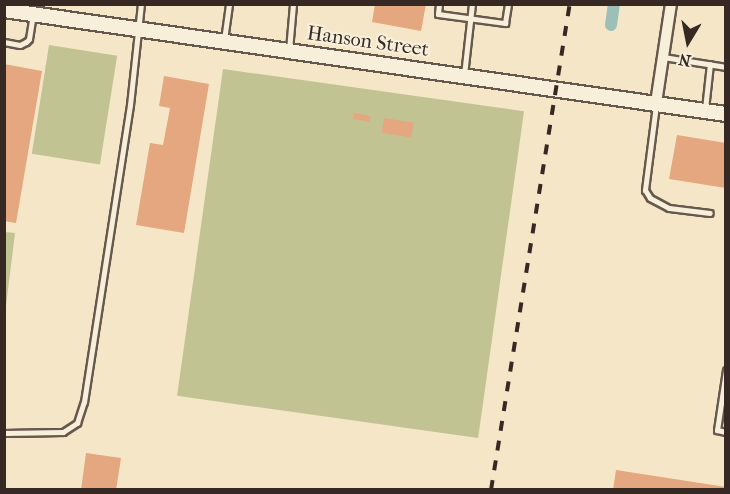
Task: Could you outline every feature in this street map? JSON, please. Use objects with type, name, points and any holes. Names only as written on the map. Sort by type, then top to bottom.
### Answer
[{"type":"street","points":[[656,103],[672,4]]},
{"type":"street","name":"Hanson Street","points":[[9,8],[726,114]]},
{"type":"lane","points":[[4,433],[63,432],[77,423],[84,402],[130,105],[141,4]]},
{"type":"lane","points":[[224,40],[229,4]]},
{"type":"lane","points":[[290,50],[293,4]]},
{"type":"lane","points":[[439,4],[438,14],[505,23],[508,4]]},
{"type":"lane","points":[[464,75],[472,4]]},
{"type":"lane","points":[[4,42],[20,45],[29,39],[33,13]]},
{"type":"lane","points":[[663,57],[726,67]]},
{"type":"lane","points":[[705,111],[710,64]]},
{"type":"lane","points":[[656,103],[645,190],[650,198],[669,208],[710,213]]},
{"type":"lane","points":[[726,370],[717,430],[726,432]]},
{"type":"green space","points":[[49,45],[117,56],[100,164],[32,154]]},
{"type":"green space","points":[[223,69],[524,111],[478,438],[177,396]]},
{"type":"green space","points":[[4,232],[15,233],[5,314]]},
{"type":"building","points":[[375,4],[426,4],[421,31],[372,22]]},
{"type":"building","points":[[4,64],[42,71],[16,223],[4,221]]},
{"type":"building","points":[[164,76],[209,84],[184,233],[136,225],[150,143],[163,145],[170,108],[159,106]]},
{"type":"building","points":[[354,113],[371,116],[370,122],[353,119]]},
{"type":"building","points":[[384,118],[414,123],[411,138],[382,133]]},
{"type":"building","points":[[677,135],[726,143],[726,188],[669,179]]},
{"type":"building","points":[[86,453],[121,458],[116,490],[81,490]]},
{"type":"building","points":[[616,470],[726,487],[726,490],[613,490]]},
{"type":"waterway","points":[[611,25],[614,4]]},
{"type":"railway","points":[[491,490],[570,4]]}]
